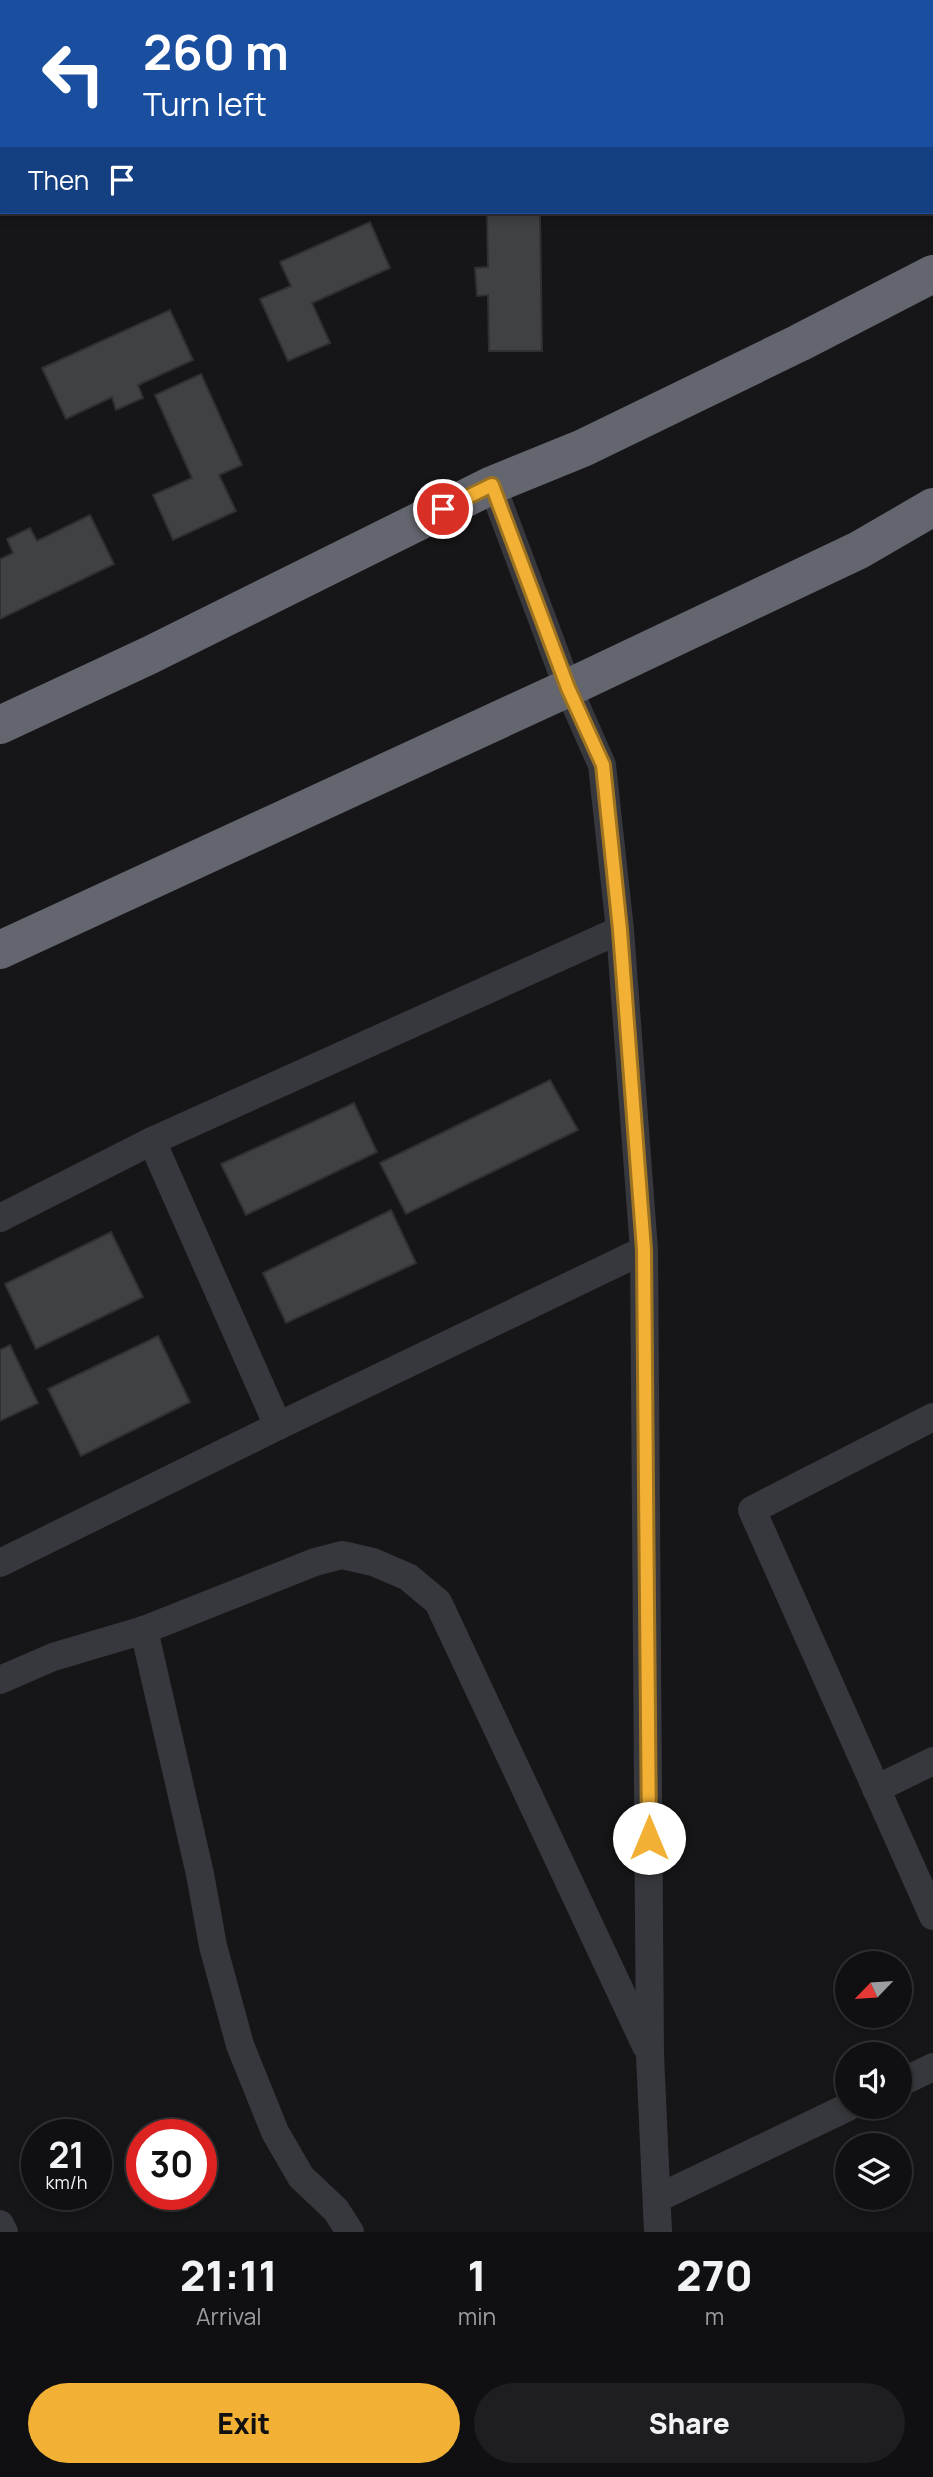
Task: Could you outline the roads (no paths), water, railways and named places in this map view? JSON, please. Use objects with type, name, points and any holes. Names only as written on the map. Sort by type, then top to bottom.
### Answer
[{"type":"highway","points":[[0,725],[162,649],[492,485],[583,448],[787,349],[933,274]]},
{"type":"highway","points":[[0,950],[568,688],[859,550],[933,507]]},
{"type":"street","points":[[492,485],[568,688],[603,765],[620,930],[644,1250],[650,2055],[658,2232]]},
{"type":"street","points":[[0,1218],[152,1141],[620,930]]},
{"type":"street","points":[[152,1141],[278,1426]]},
{"type":"street","points":[[0,1563],[644,1250]]},
{"type":"street","points":[[933,1418],[752,1510],[933,1916]]},
{"type":"street","points":[[0,1680],[54,1657],[144,1630],[315,1562],[342,1555],[373,1562],[408,1577],[438,1602],[650,2055]]},
{"type":"street","points":[[144,1630],[200,1874],[212,1946],[240,2045],[275,2132],[301,2177],[336,2210],[350,2232]]},
{"type":"street","points":[[876,1789],[933,1761]]},
{"type":"street","points":[[912,2077],[933,2067]]},
{"type":"street","points":[[658,2198],[835,2113]]},
{"type":"street","points":[[0,2224],[4,2232]]}]
